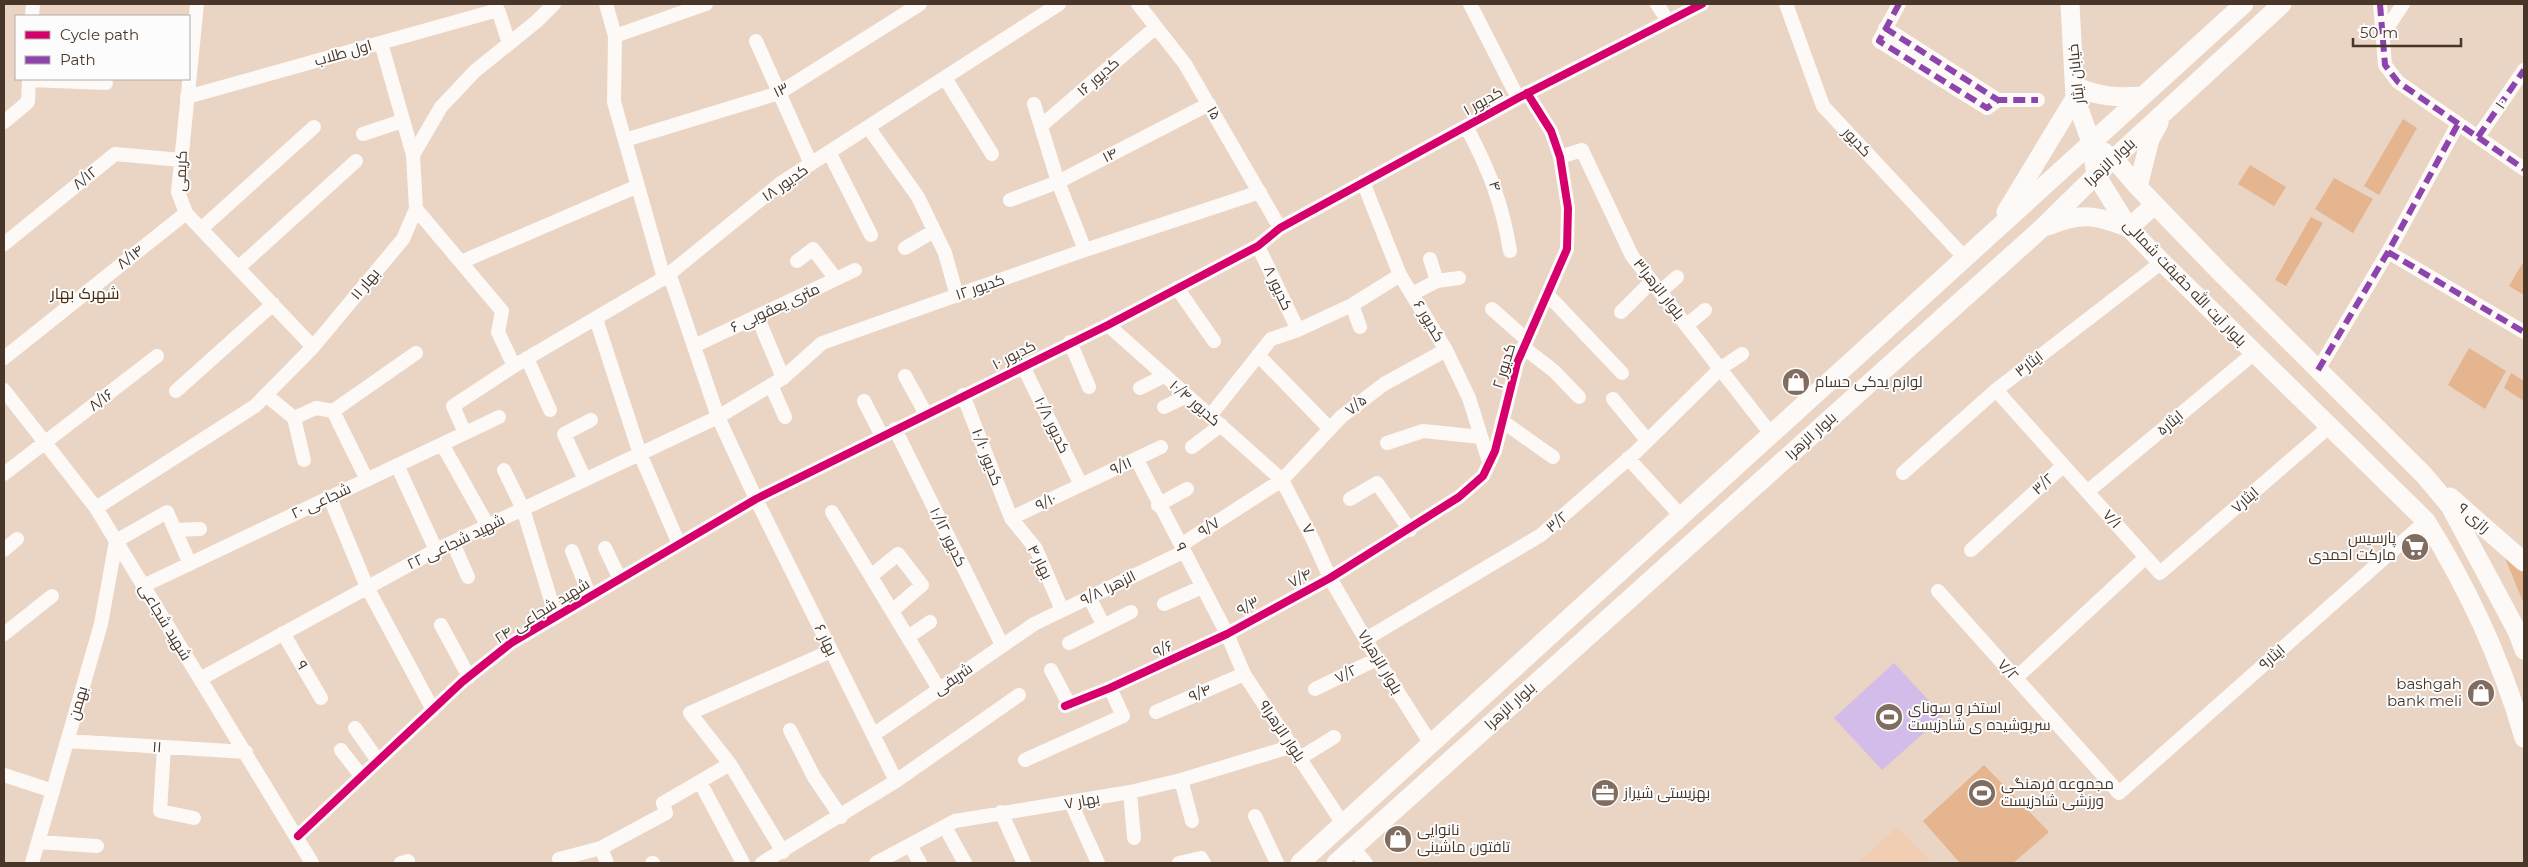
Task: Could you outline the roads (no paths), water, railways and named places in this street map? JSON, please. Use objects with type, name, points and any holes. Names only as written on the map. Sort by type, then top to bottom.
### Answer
[{"type":"main road","name":"خیابان ایثار","points":[[2070,4],[2075,92],[2091,142]]},
{"type":"main road","name":"بلوار الزهرا","points":[[1300,863],[2244,4]]},
{"type":"main road","name":"بلوار الزهرا","points":[[1336,863],[2042,228],[2096,174],[2282,4]]},
{"type":"main road","points":[[1996,230],[2075,92],[2116,98],[2143,96]]},
{"type":"main road","points":[[2138,188],[2150,139],[2166,111]]},
{"type":"main road","points":[[2091,142],[2114,159],[2154,205],[2424,475],[2450,506],[2517,631],[2524,650]]},
{"type":"main road","name":"بلوار آیت الله حقیقت شمالی","points":[[2091,142],[2096,174],[2129,228],[2253,354],[2330,426],[2426,521],[2457,570],[2486,634],[2524,738]]},
{"type":"main road","points":[[2042,228],[2064,219],[2085,215],[2101,217],[2129,228],[2154,205]]},
{"type":"main road","points":[[1876,339],[1892,363]]},
{"type":"main road","name":"رازی ۹","points":[[2424,475],[2524,562]]},
{"type":"street","name":"کریمی","points":[[190,66],[196,4]]},
{"type":"street","points":[[413,155],[442,107],[475,70],[554,4]]},
{"type":"street","name":"بهار ۶","points":[[606,4],[615,36],[614,102],[666,275],[694,346],[718,417],[756,499],[896,782]]},
{"type":"street","points":[[615,36],[706,4]]},
{"type":"street","name":"۱۳","points":[[625,140],[779,93],[920,4]]},
{"type":"street","name":"کدیور ۱۸","points":[[466,433],[453,406],[527,358],[596,319],[666,275],[781,183],[1059,4]]},
{"type":"street","name":"۱۵","points":[[1138,4],[1185,64],[1280,228]]},
{"type":"street","name":"۲ کدیور","points":[[1330,578],[1410,530],[1459,497],[1483,476],[1502,421],[1525,343],[1567,249],[1568,208],[1560,157],[1551,131],[1523,95],[1470,4]]},
{"type":"street","points":[[1657,4],[1668,22]]},
{"type":"street","name":"کدیور ۱","points":[[1280,228],[1523,95],[1702,4]]},
{"type":"street","name":"کدیور","points":[[1786,4],[1823,106],[1965,258]]},
{"type":"street","points":[[1899,4],[1886,28],[1998,100],[2038,100]]},
{"type":"street","points":[[2380,4],[2385,65],[2398,82],[2524,169]]},
{"type":"street","points":[[2382,36],[2403,4]]},
{"type":"street","name":"اول طلاب","points":[[187,97],[498,10],[509,43]]},
{"type":"street","name":"کدیور ۱۶","points":[[1041,126],[1156,27]]},
{"type":"street","points":[[756,41],[811,164]]},
{"type":"street","name":"بهار ۱۱","points":[[96,508],[255,406],[313,346],[403,239],[416,209],[413,155],[381,43]]},
{"type":"street","name":"۱۰","points":[[2478,137],[2524,70]]},
{"type":"street","points":[[945,78],[992,154]]},
{"type":"street","points":[[4,122],[28,102],[29,80]]},
{"type":"street","points":[[48,80],[106,83]]},
{"type":"street","name":"کریمی","points":[[189,80],[178,192],[186,213],[313,346]]},
{"type":"street","points":[[1034,104],[1058,182],[1085,250]]},
{"type":"street","name":"۱۴","points":[[1010,200],[1058,182],[1209,104]]},
{"type":"street","points":[[363,134],[402,121]]},
{"type":"street","points":[[2318,370],[2388,252],[2458,124]]},
{"type":"street","points":[[870,126],[873,134],[918,197],[945,253],[956,296]]},
{"type":"street","name":"۴","points":[[1466,126],[1490,172],[1504,214],[1510,251]]},
{"type":"street","points":[[201,229],[314,127]]},
{"type":"street","name":"بلوار الزهرا۳","points":[[1560,157],[1582,150],[1632,256],[1771,434]]},
{"type":"street","points":[[829,152],[871,235]]},
{"type":"street","name":"۸/۱۲","points":[[4,244],[115,154],[181,160]]},
{"type":"street","points":[[238,268],[356,161]]},
{"type":"street","name":"کدیور ۶","points":[[1363,182],[1400,275],[1446,350],[1469,398],[1489,462]]},
{"type":"street","points":[[461,262],[638,186]]},
{"type":"street","name":"کدیور ۱۲","points":[[718,417],[777,382],[822,343],[1085,250],[1260,192]]},
{"type":"street","points":[[416,209],[502,311],[498,332],[514,366]]},
{"type":"street","name":"۸/۱۴","points":[[4,358],[186,213]]},
{"type":"street","name":"کدیور ۱۰","points":[[756,499],[1070,342],[1108,325],[1258,246],[1280,228]]},
{"type":"street","points":[[905,248],[934,231]]},
{"type":"street","name":"کدیور ۸","points":[[1258,246],[1298,330]]},
{"type":"street","points":[[797,260],[813,249],[836,279]]},
{"type":"street","points":[[2388,252],[2524,332]]},
{"type":"street","points":[[1430,259],[1437,281]]},
{"type":"street","name":"ایثار۳","points":[[1903,473],[1996,390],[2162,262]]},
{"type":"street","name":"۶ متری یعقوبی","points":[[694,346],[855,270]]},
{"type":"street","points":[[1192,447],[1215,420],[1258,354],[1271,339],[1298,330],[1352,305],[1400,275]]},
{"type":"street","points":[[1621,312],[1656,287],[1677,277]]},
{"type":"street","points":[[1412,294],[1437,281],[1459,278]]},
{"type":"street","points":[[1177,288],[1214,342]]},
{"type":"street","points":[[1547,294],[1622,373]]},
{"type":"street","points":[[176,391],[273,304]]},
{"type":"street","points":[[1352,305],[1360,327]]},
{"type":"street","points":[[1492,309],[1579,397]]},
{"type":"street","points":[[1687,325],[1705,310]]},
{"type":"street","points":[[757,316],[777,382],[785,417]]},
{"type":"street","points":[[596,319],[640,454],[679,544]]},
{"type":"street","name":"کدیور ۱۰/۴","points":[[1108,325],[1282,480]]},
{"type":"street","points":[[1070,342],[1089,387]]},
{"type":"street","name":"۷/۵","points":[[1282,480],[1341,417],[1384,384],[1446,350]]},
{"type":"street","points":[[294,418],[316,408],[333,411],[416,353]]},
{"type":"street","points":[[1258,354],[1330,428]]},
{"type":"street","name":"۳/۲","points":[[1366,639],[1541,535],[1628,458],[1720,368],[1742,354]]},
{"type":"street","name":"ایثار۵","points":[[2087,492],[2253,354]]},
{"type":"street","name":"۸/۱۶","points":[[4,474],[157,356]]},
{"type":"street","points":[[527,358],[550,410]]},
{"type":"street","name":"کدیور ۱۰/۸","points":[[1023,366],[1080,483]]},
{"type":"street","points":[[905,376],[926,414]]},
{"type":"street","points":[[1140,388],[1164,376]]},
{"type":"street","name":"شهید شجاعی","points":[[4,390],[96,508],[298,836],[312,863]]},
{"type":"street","name":"۳/۲","points":[[1970,550],[2063,466],[1996,390]]},
{"type":"street","points":[[266,395],[294,418],[304,460]]},
{"type":"street","name":"کدیور ۱۰/۱۰","points":[[963,396],[1011,518]]},
{"type":"street","points":[[1164,407],[1187,396]]},
{"type":"street","points":[[1613,399],[1647,440]]},
{"type":"street","name":"کدیور ۱۰/۱۲","points":[[864,401],[888,433],[1002,645]]},
{"type":"street","points":[[333,411],[367,480]]},
{"type":"street","name":"شجاعی ۲۰","points":[[143,586],[499,417]]},
{"type":"street","name":"شهید شجاعی ۲۲","points":[[200,679],[436,550],[718,417]]},
{"type":"street","points":[[585,480],[564,434],[590,420]]},
{"type":"street","points":[[1502,421],[1553,457]]},
{"type":"street","name":"ایثار۷","points":[[2160,573],[2330,426]]},
{"type":"street","points":[[1387,443],[1423,431],[1481,437]]},
{"type":"street","points":[[442,444],[488,526]]},
{"type":"street","name":"۹/۱۱","points":[[1080,483],[1136,460],[1161,447]]},
{"type":"street","points":[[1628,458],[1681,516]]},
{"type":"street","name":"۹","points":[[1136,460],[1227,634]]},
{"type":"street","points":[[397,466],[436,550]]},
{"type":"street","name":"۷/۱","points":[[2063,466],[2160,573]]},
{"type":"street","points":[[504,470],[523,509],[556,617]]},
{"type":"street","name":"۹/۷","points":[[1182,549],[1236,508],[1282,480]]},
{"type":"street","name":"۷","points":[[1282,480],[1314,540],[1330,578]]},
{"type":"street","name":"۹/۱۰","points":[[1011,518],[1077,488],[1080,483]]},
{"type":"street","points":[[1350,499],[1377,483],[1410,530]]},
{"type":"street","points":[[1158,505],[1187,490]]},
{"type":"street","points":[[330,498],[367,587],[433,710]]},
{"type":"street","name":"شهید شجاعی ۲۴","points":[[298,836],[469,677],[511,643],[756,499]]},
{"type":"street","points":[[116,541],[168,512],[190,564]]},
{"type":"street","points":[[832,512],[939,688]]},
{"type":"street","name":"بهار ۴","points":[[1011,518],[1036,549],[1062,610]]},
{"type":"street","name":"ایثار۹","points":[[2119,793],[2426,521]]},
{"type":"street","points":[[175,530],[200,530]]},
{"type":"street","points":[[4,550],[17,539]]},
{"type":"street","name":"بهمن","points":[[32,863],[101,624],[116,541]]},
{"type":"street","points":[[453,542],[468,577]]},
{"type":"street","points":[[605,548],[620,579]]},
{"type":"street","name":"الزهرا ۹/۸","points":[[1034,624],[1182,549]]},
{"type":"street","points":[[572,551],[590,597]]},
{"type":"street","points":[[871,576],[898,554],[922,585],[892,611]]},
{"type":"street","points":[[2016,678],[2146,558]]},
{"type":"street","name":"بلوار الزهرا۷","points":[[1330,578],[1376,658],[1431,744]]},
{"type":"street","name":"۷/۴","points":[[1283,603],[1330,578]]},
{"type":"street","points":[[1164,604],[1202,587]]},
{"type":"street","name":"۷/۲","points":[[1938,591],[2119,793]]},
{"type":"street","points":[[4,634],[52,596]]},
{"type":"street","points":[[1088,597],[1104,624]]},
{"type":"street","name":"۹/۳","points":[[1227,634],[1283,603]]},
{"type":"street","points":[[1069,643],[1131,612]]},
{"type":"street","points":[[908,637],[930,622]]},
{"type":"street","name":"شریفی","points":[[873,735],[1034,624]]},
{"type":"street","points":[[441,625],[469,677]]},
{"type":"street","name":"۹","points":[[283,633],[321,698]]},
{"type":"street","name":"بلوار الزهرا۹","points":[[1227,634],[1244,674],[1343,824]]},
{"type":"street","name":"۹/۶","points":[[1050,670],[1067,705],[1110,688],[1227,634]]},
{"type":"street","points":[[782,852],[730,764],[690,712],[831,651]]},
{"type":"street","name":"۷/۲","points":[[1315,689],[1376,658]]},
{"type":"street","name":"۹/۴","points":[[1156,712],[1244,674]]},
{"type":"street","points":[[1025,760],[1122,716],[1110,688]]},
{"type":"street","points":[[762,863],[841,817],[896,782],[1019,695]]},
{"type":"street","points":[[355,728],[378,761]]},
{"type":"street","points":[[790,730],[814,777],[841,817]]},
{"type":"street","name":"بهار ۷","points":[[876,863],[955,821],[1130,792],[1296,752],[1334,737]]},
{"type":"street","name":"۱۱","points":[[67,741],[246,752]]},
{"type":"street","points":[[164,747],[160,811],[194,818]]},
{"type":"street","points":[[342,750],[361,776]]},
{"type":"street","points":[[559,859],[601,848],[666,813],[663,804],[730,764]]},
{"type":"street","points":[[4,775],[53,791]]},
{"type":"street","points":[[1181,780],[1192,821]]},
{"type":"street","points":[[700,782],[743,863]]},
{"type":"street","points":[[1130,792],[1134,838]]},
{"type":"street","points":[[1071,803],[1098,863]]},
{"type":"street","points":[[1001,812],[1024,863]]},
{"type":"street","points":[[1255,816],[1277,863]]},
{"type":"street","points":[[944,827],[965,863]]},
{"type":"street","points":[[38,842],[97,846]]},
{"type":"street","points":[[910,845],[920,863]]},
{"type":"street","points":[[601,848],[607,863]]},
{"type":"street","points":[[1353,848],[1366,863]]},
{"type":"street","points":[[1179,863],[1201,858],[1204,863]]},
{"type":"place","name":"لوازم یدکی حسام","points":[[1796,382]]},
{"type":"place","name":"پارسیس مارکت احمدی","points":[[2415,547]]},
{"type":"place","name":"bashgah bank meli","points":[[2481,693]]},
{"type":"place","name":"استخر و سونای سرپوشیده ی شادزیست","points":[[1889,717]]},
{"type":"place","name":"بهزیستی شیراز","points":[[1605,793]]},
{"type":"place","name":"مجموعه فرهنگی ورزشی شادزیست","points":[[1982,793]]},
{"type":"place","name":"نانوایی تافتون ماشینی","points":[[1398,839]]},
{"type":"district","name":"شهرک بهار","points":[[85,293]]}]
